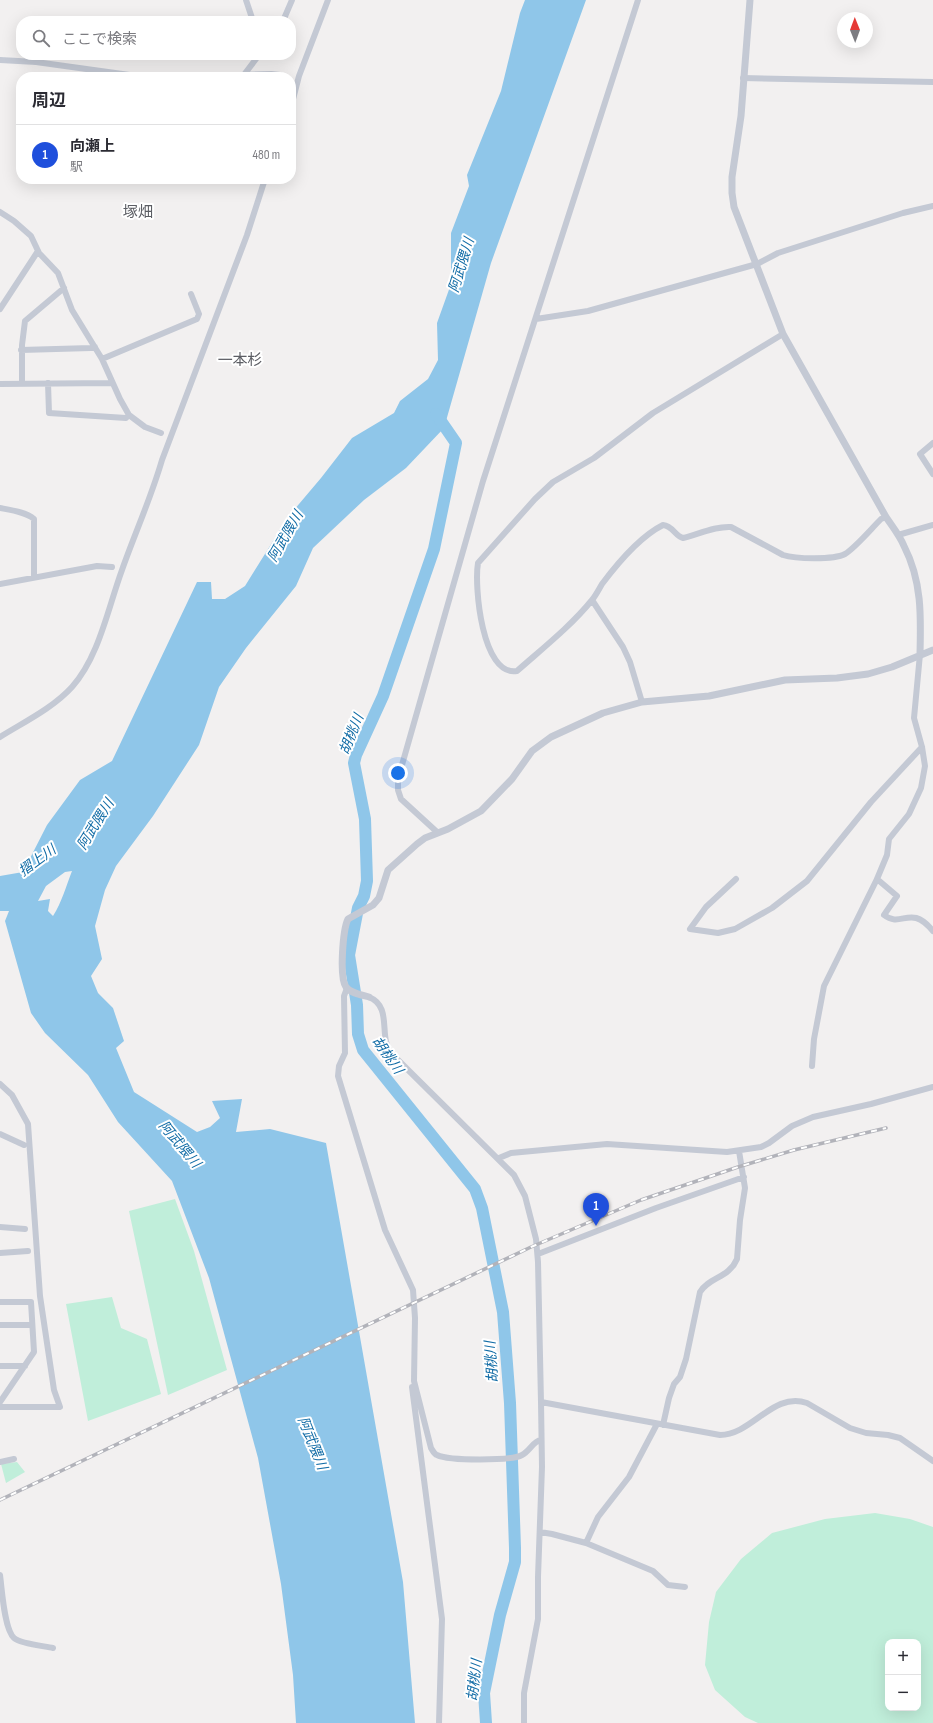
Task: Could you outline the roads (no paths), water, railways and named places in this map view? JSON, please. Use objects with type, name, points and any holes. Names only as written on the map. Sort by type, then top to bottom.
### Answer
[{"type":"street","points":[[246,0],[251,16]]},
{"type":"street","points":[[285,16],[292,0]]},
{"type":"street","points":[[296,90],[328,0]]},
{"type":"street","points":[[437,832],[401,799],[398,790],[398,778],[483,481],[638,0]]},
{"type":"street","points":[[750,0],[741,116],[732,177],[732,193],[738,221],[757,264],[783,334],[910,557],[919,588],[921,603],[920,654],[914,718],[922,747],[925,766],[921,788],[909,814],[889,839],[886,855],[877,880],[824,986],[814,1039],[812,1066]]},
{"type":"street","points":[[0,60],[48,64],[107,72]]},
{"type":"street","points":[[246,72],[255,60]]},
{"type":"street","points":[[743,78],[933,82]]},
{"type":"street","points":[[0,737],[64,696],[80,676],[92,654],[122,569],[153,490],[162,460],[244,242],[263,184]]},
{"type":"street","points":[[536,318],[588,311],[757,264],[778,252],[933,206]]},
{"type":"street","points":[[0,212],[31,236],[38,251],[58,273],[72,310],[102,359],[112,383],[129,415],[145,426],[162,434]]},
{"type":"street","points":[[0,309],[38,251]]},
{"type":"street","points":[[22,384],[21,350],[25,320],[64,288]]},
{"type":"street","points":[[102,359],[197,319],[199,314],[192,294]]},
{"type":"street","points":[[783,334],[653,413],[594,458],[553,482],[535,499],[478,563],[477,600],[489,648],[502,667],[510,671],[517,671],[565,628],[592,600],[608,576],[634,548],[663,525],[669,527],[676,535],[683,538],[707,530],[731,527],[783,556],[820,558],[844,554],[881,519],[886,517]]},
{"type":"street","points":[[21,350],[95,347]]},
{"type":"street","points":[[0,384],[112,383]]},
{"type":"street","points":[[48,384],[49,413],[126,418],[129,415]]},
{"type":"street","points":[[933,443],[920,454],[933,474]]},
{"type":"street","points":[[0,508],[30,515],[34,519],[34,577]]},
{"type":"street","points":[[898,536],[933,525]]},
{"type":"street","points":[[0,584],[97,566],[112,567]]},
{"type":"street","points":[[592,600],[623,647],[630,662],[642,702]]},
{"type":"street","points":[[524,1723],[524,1693],[538,1627],[540,1532],[541,1402],[538,1254],[534,1227],[521,1187],[514,1175],[499,1158],[391,1053],[385,1042],[384,1014],[375,1000],[349,989],[342,976],[345,928],[348,919],[373,905],[379,898],[388,870],[416,844],[481,811],[512,779],[532,751],[551,738],[603,713],[642,702],[708,696],[785,680],[837,678],[868,674],[892,667],[920,654],[933,650]]},
{"type":"street","points":[[736,879],[706,907],[690,929],[718,933],[735,929],[772,908],[807,881],[871,802],[922,747]]},
{"type":"street","points":[[877,880],[897,896],[884,916],[889,919],[898,920],[910,916],[919,918],[933,931]]},
{"type":"street","points":[[349,989],[344,996],[344,1053],[339,1066],[338,1076],[385,1230],[413,1290],[415,1318],[414,1381],[412,1393],[442,1620],[439,1723]]},
{"type":"street","points":[[0,1084],[12,1095],[28,1124],[40,1296],[54,1390],[60,1408],[0,1407]]},
{"type":"street","points":[[499,1158],[511,1153],[607,1144],[727,1152],[739,1151],[769,1143],[792,1126],[813,1117],[872,1104],[933,1087]]},
{"type":"street","points":[[0,1134],[24,1145]]},
{"type":"street","points":[[586,1543],[598,1517],[629,1477],[660,1424],[669,1398],[680,1377],[686,1359],[700,1292],[704,1286],[727,1273],[737,1259],[740,1220],[745,1188],[739,1151]]},
{"type":"street","points":[[538,1254],[656,1208],[744,1177]]},
{"type":"street","points":[[0,1227],[25,1229]]},
{"type":"street","points":[[0,1253],[28,1251]]},
{"type":"street","points":[[0,1302],[31,1302],[34,1352],[0,1402]]},
{"type":"street","points":[[0,1325],[32,1325]]},
{"type":"street","points":[[0,1366],[24,1366]]},
{"type":"street","points":[[414,1381],[426,1425],[429,1444],[434,1453],[438,1456],[460,1460],[519,1456],[524,1454],[536,1442],[541,1440]]},
{"type":"street","points":[[541,1402],[724,1435],[736,1432],[786,1402],[799,1401],[806,1403],[850,1428],[866,1433],[888,1435],[900,1438],[933,1461]]},
{"type":"street","points":[[0,1462],[14,1459]]},
{"type":"street","points":[[540,1532],[586,1543],[653,1571],[668,1585],[685,1588]]},
{"type":"street","points":[[0,1574],[9,1629],[14,1638],[23,1642],[53,1648]]},
{"type":"water","points":[[525,0],[586,0],[491,263],[444,428],[406,468],[364,500],[313,548],[296,586],[246,648],[219,687],[199,745],[153,816],[116,866],[105,890],[95,926],[102,959],[91,976],[98,993],[113,1008],[124,1041],[116,1048],[134,1092],[197,1132],[210,1127],[220,1118],[212,1101],[242,1099],[236,1132],[270,1129],[326,1143],[403,1582],[415,1723],[296,1723],[293,1675],[281,1584],[258,1458],[209,1278],[172,1181],[118,1122],[88,1075],[45,1033],[31,1013],[5,921],[9,911],[0,911],[0,876],[23,872],[47,825],[80,780],[112,761],[197,582],[211,582],[212,599],[225,599],[245,586],[288,517],[352,438],[394,413],[400,401],[428,379],[438,360],[437,323],[451,284],[451,233],[469,186],[467,175],[501,91],[520,13]],"holes":[[[72,871],[61,900],[53,916],[48,911],[50,899],[38,901],[46,886],[65,872]]]},
{"type":"waterway","name":"胡桃川","points":[[436,414],[456,443],[434,549],[383,696],[356,755],[354,763],[365,819],[367,881],[364,896],[358,908],[349,955],[357,1005],[358,1034],[363,1050],[475,1189],[482,1208],[503,1312],[510,1403],[515,1562],[500,1615],[484,1693],[486,1723]]},
{"type":"railway","points":[[0,1500],[531,1247],[641,1200],[738,1167],[794,1150],[886,1128]]},
{"type":"place","name":"向瀬上","points":[[596,1226]]},
{"type":"district","name":"塚畑","points":[[138,212]]},
{"type":"district","name":"一本杉","points":[[240,360]]},
{"type":"water label","name":"阿武隈川","points":[[461,265]]},
{"type":"water label","name":"阿武隈川","points":[[285,536]]},
{"type":"water label","name":"阿武隈川","points":[[95,824]]},
{"type":"water label","name":"摺上川","points":[[37,860]]},
{"type":"water label","name":"阿武隈川","points":[[180,1144]]},
{"type":"water label","name":"阿武隈川","points":[[313,1443]]}]
